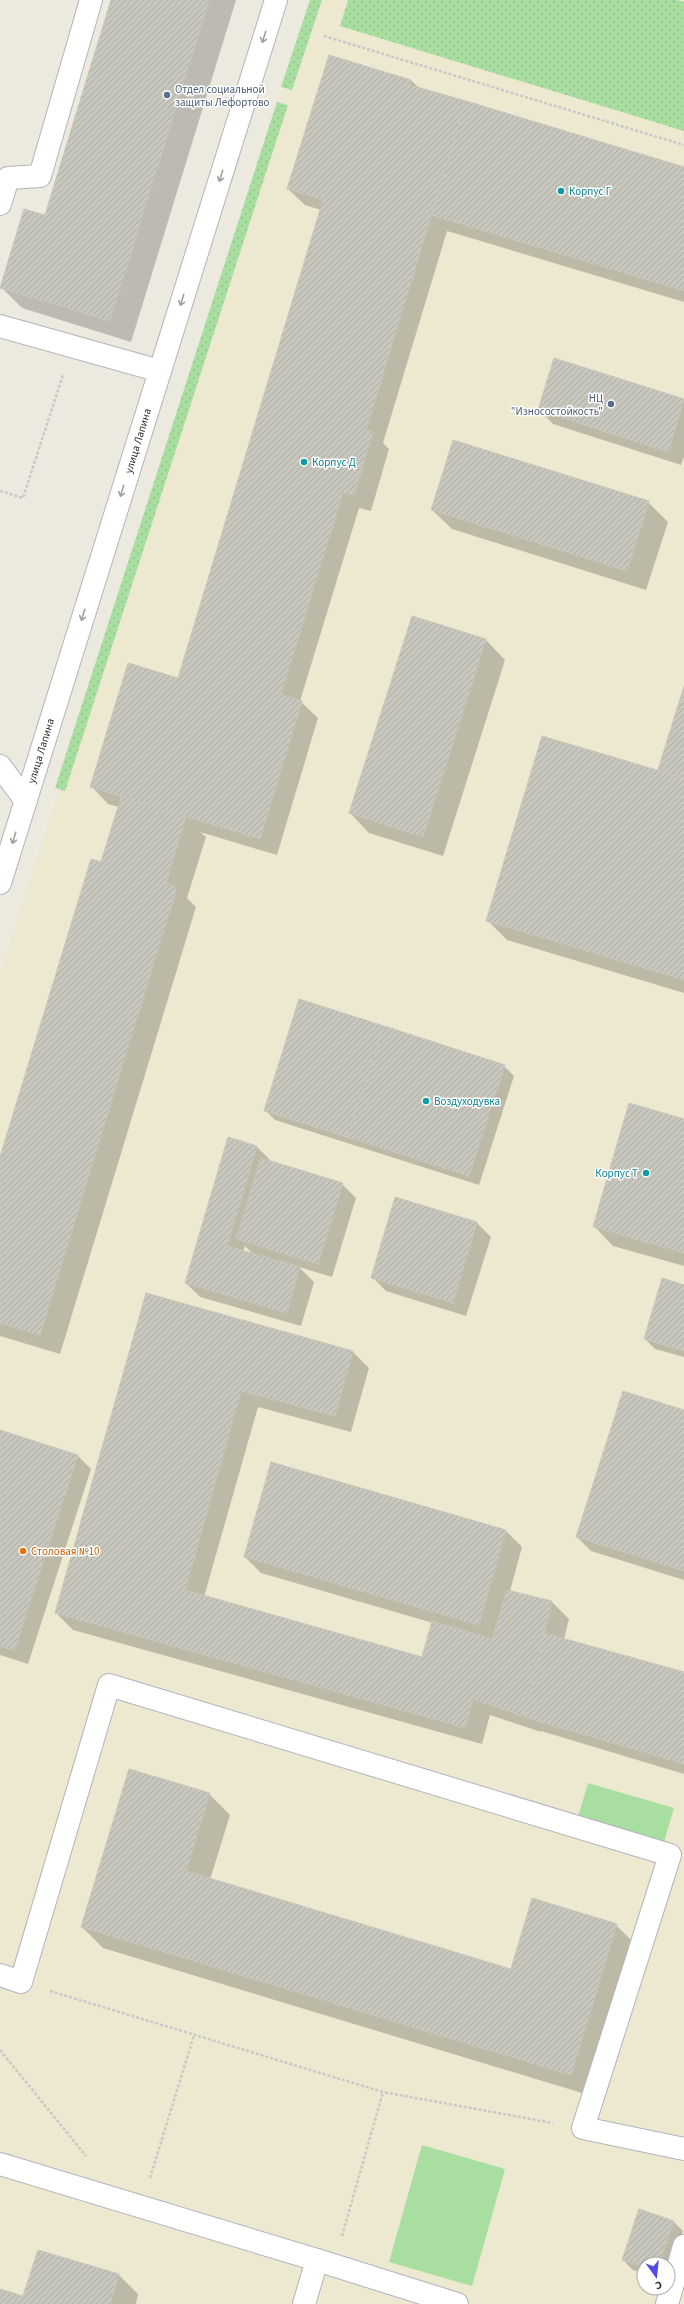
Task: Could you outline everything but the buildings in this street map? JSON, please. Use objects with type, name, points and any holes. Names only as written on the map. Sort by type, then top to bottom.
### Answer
[{"type":"street","points":[[0,204],[8,178],[40,176],[91,0]]},
{"type":"street","name":"улица Лапина","points":[[0,883],[276,0]]},
{"type":"street","points":[[0,326],[160,371]]},
{"type":"street","points":[[0,766],[26,801]]},
{"type":"street","points":[[0,1975],[21,1982],[109,1685],[670,1855],[583,2128],[684,2149]]},
{"type":"street","points":[[0,2164],[458,2304]]},
{"type":"street","points":[[667,2304],[684,2246]]},
{"type":"street","points":[[304,2304],[325,2263]]},
{"type":"path","points":[[324,36],[684,144]]},
{"type":"path","points":[[0,491],[23,498],[65,369]]},
{"type":"path","points":[[21,1982],[383,2092],[583,2128]]},
{"type":"path","points":[[142,2207],[194,2035]]},
{"type":"path","points":[[0,2050],[87,2158]]},
{"type":"path","points":[[325,2263],[383,2092]]},
{"type":"shaded area","points":[[313,0],[684,0],[684,2304],[0,2304],[0,974]]},
{"type":"green space","points":[[310,0],[322,0],[292,90],[281,87]]},
{"type":"green space","points":[[348,0],[677,0],[684,2],[684,131],[340,26]]},
{"type":"green space","points":[[277,102],[288,105],[65,791],[55,788]]},
{"type":"green space","points":[[588,1783],[674,1808],[664,1842],[578,1817]]},
{"type":"green space","points":[[422,2145],[505,2169],[472,2286],[389,2262]]},
{"type":"place","name":"Отдел социальной защиты Лефортово","points":[[167,95]]},
{"type":"place","name":"Корпус Г","points":[[561,191]]},
{"type":"place","name":"НЦ \"Износостойкость\"","points":[[611,404]]},
{"type":"place","name":"Корпус Д","points":[[304,462]]},
{"type":"place","name":"Воздуходувка","points":[[426,1101]]},
{"type":"place","name":"Корпус Т","points":[[646,1173]]},
{"type":"place","name":"Столовая №10","points":[[23,1551]]}]
